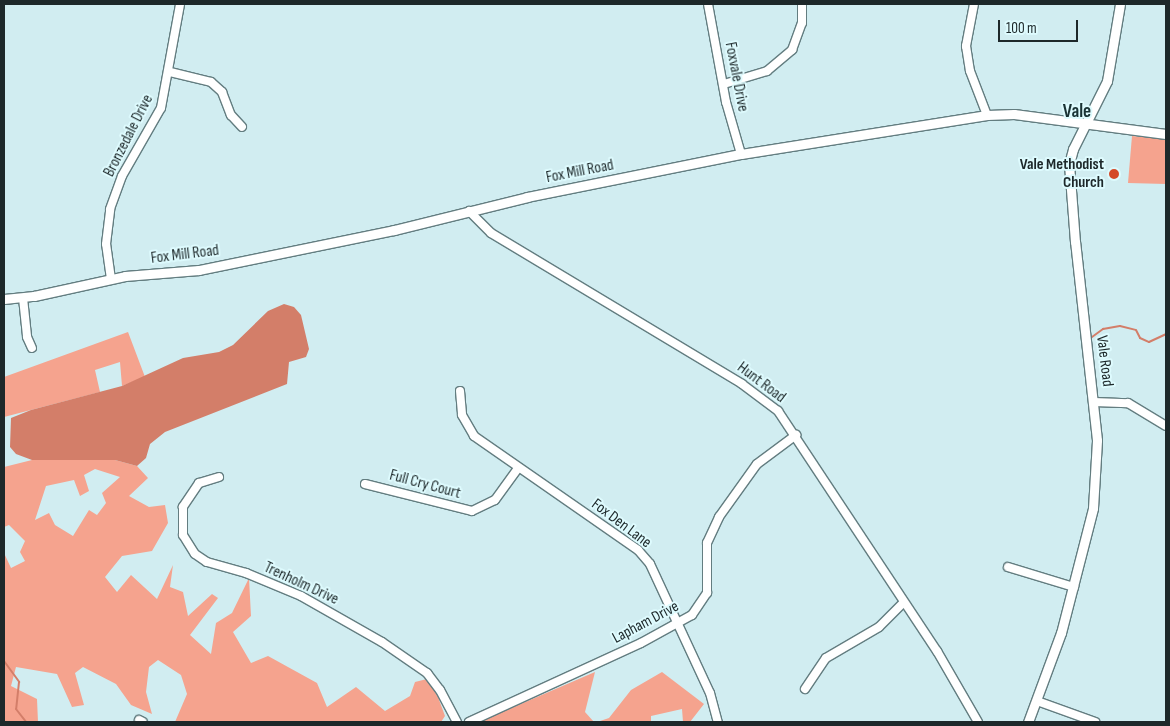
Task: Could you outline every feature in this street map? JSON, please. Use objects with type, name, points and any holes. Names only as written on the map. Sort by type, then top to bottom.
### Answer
[{"type":"main road","name":"Vale Road","points":[[1028,722],[1037,701],[1074,587],[1097,481],[1094,402],[1069,175],[1073,149],[1087,126],[1110,72],[1120,4]]},
{"type":"main road","name":"Fox Mill Road","points":[[4,299],[23,298],[111,280],[204,270],[469,211],[742,154],[987,115],[1014,114],[1087,126],[1166,134]]},
{"type":"street","name":"Bronzedale Drive","points":[[111,280],[106,244],[110,209],[125,170],[157,116],[170,72],[180,4]]},
{"type":"street","name":"Foxvale Drive","points":[[708,4],[726,102],[742,154]]},
{"type":"street","points":[[724,84],[767,71],[792,50],[802,23],[802,4]]},
{"type":"street","points":[[974,4],[966,46],[970,71],[987,115]]},
{"type":"street","points":[[170,72],[211,82],[222,92],[231,115],[242,127]]},
{"type":"street","name":"Hunt Road","points":[[469,211],[491,233],[758,394],[778,411],[796,435],[904,602],[978,722]]},
{"type":"street","points":[[23,298],[27,337],[32,348]]},
{"type":"street","name":"Fox Den Lane","points":[[460,392],[462,415],[470,433],[644,557],[678,623],[710,693],[718,722]]},
{"type":"street","points":[[1094,402],[1128,403],[1166,426]]},
{"type":"street","name":"Lapham Drive","points":[[469,722],[678,623],[698,609],[707,593],[708,543],[719,517],[757,464],[796,435]]},
{"type":"street","name":"Full Cry Court","points":[[365,484],[472,510],[495,500],[518,468]]},
{"type":"street","name":"Trenholm Drive","points":[[219,477],[199,483],[183,507],[183,535],[195,554],[207,562],[246,573],[301,596],[389,646],[434,681],[457,722]]},
{"type":"street","points":[[1008,567],[1074,587]]},
{"type":"street","points":[[805,688],[823,661],[835,651],[879,628],[904,602]]},
{"type":"street","points":[[1037,701],[1095,722]]},
{"type":"shaded area","points":[[1132,136],[1166,139],[1166,184],[1128,183]]},
{"type":"shaded area","points":[[284,304],[294,307],[301,315],[309,349],[306,357],[289,362],[287,384],[165,432],[150,444],[146,458],[137,466],[115,460],[32,460],[16,454],[10,447],[11,418],[31,410],[122,386],[183,358],[219,352],[233,345],[268,311]]},
{"type":"shaded area","points":[[128,332],[145,377],[122,386],[120,362],[95,370],[100,392],[4,417],[4,377]]},
{"type":"shaded area","points":[[67,458],[115,460],[137,466],[148,478],[129,496],[149,507],[165,505],[168,523],[152,551],[122,556],[105,577],[117,592],[131,575],[157,599],[173,565],[170,587],[183,592],[188,616],[212,594],[218,598],[190,635],[211,654],[216,623],[232,613],[249,578],[251,616],[233,632],[251,663],[268,656],[317,683],[327,707],[356,687],[385,711],[410,696],[415,682],[427,679],[438,697],[445,716],[441,722],[175,722],[187,694],[181,675],[158,660],[149,667],[146,692],[152,714],[131,705],[116,684],[83,667],[75,673],[84,705],[72,707],[57,674],[16,667],[11,686],[37,699],[38,722],[4,722],[4,553],[11,568],[25,561],[20,552],[25,541],[9,525],[4,527],[4,467],[32,460]],"holes":[[[95,469],[120,477],[102,493],[106,503],[97,515],[89,510],[73,536],[55,525],[49,513],[35,520],[46,486],[74,480],[80,496],[89,491],[84,475]]]},
{"type":"shaded area","points":[[595,672],[585,712],[594,722],[479,722]]},
{"type":"shaded area","points":[[662,672],[704,704],[690,722],[683,722],[682,709],[651,716],[651,722],[597,722],[609,718],[631,690]]},
{"type":"waterway","points":[[1092,337],[1103,329],[1120,326],[1136,330],[1140,338],[1149,342],[1166,334]]},
{"type":"waterway","points":[[4,661],[19,682],[16,709],[26,722]]},
{"type":"place","name":"Vale Methodist Church","points":[[1114,174]]},
{"type":"district","name":"Vale","points":[[1077,112]]}]
